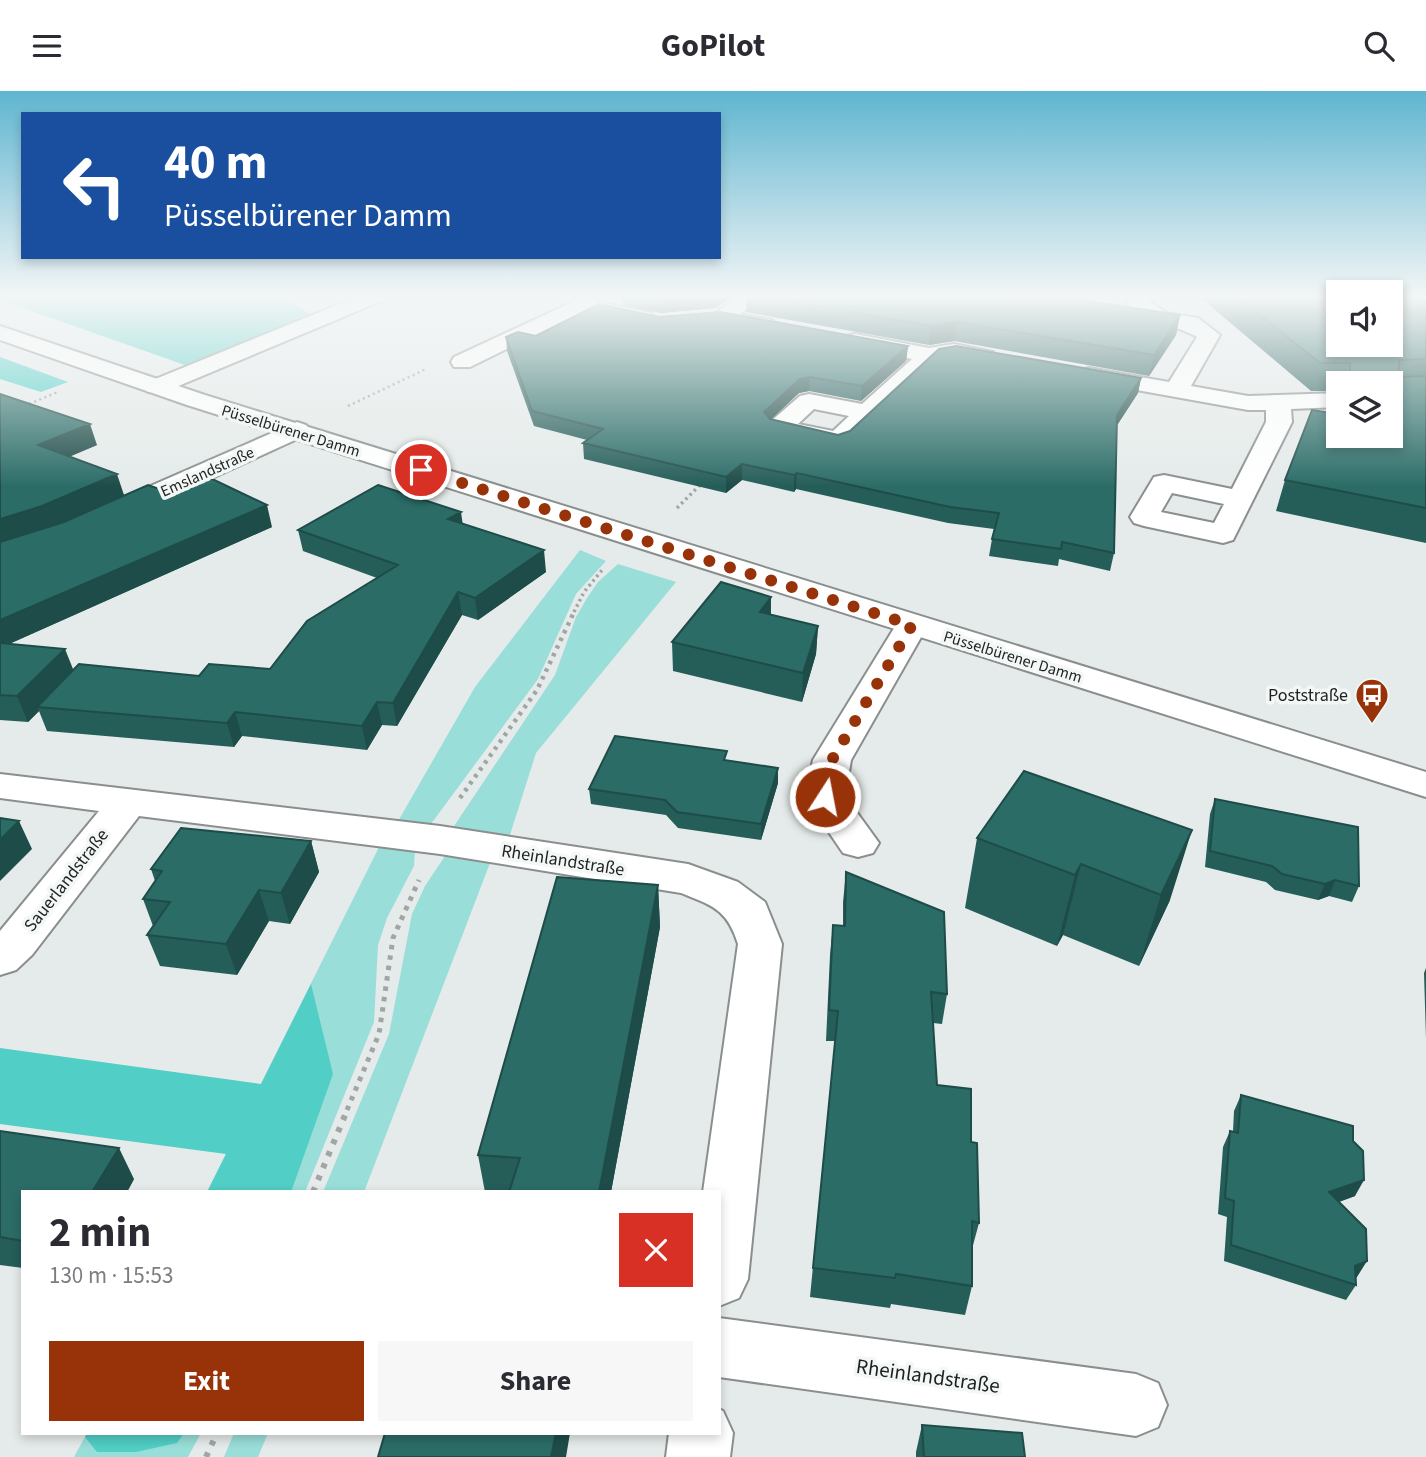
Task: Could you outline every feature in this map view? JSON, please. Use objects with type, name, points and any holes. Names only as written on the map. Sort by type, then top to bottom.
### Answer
[{"type":"street","name":"Püsselbürener Damm","points":[[77,360],[156,387],[1426,785]]},
{"type":"street","points":[[156,387],[222,360]]},
{"type":"street","points":[[779,427],[809,401],[866,412],[924,360]]},
{"type":"street","points":[[1000,360],[1007,361]]},
{"type":"street","points":[[1176,391],[1194,360]]},
{"type":"street","points":[[1072,372],[1248,403],[1326,401]]},
{"type":"street","points":[[1240,499],[1279,422],[1278,403]]},
{"type":"street","name":"Emslandstraße","points":[[96,520],[297,431]]},
{"type":"street","points":[[858,843],[825,797],[832,760],[912,625]]},
{"type":"street","name":"Rheinlandstraße","points":[[0,786],[440,840],[688,879],[723,893],[750,912],[760,944],[721,1263]]},
{"type":"street","name":"Sauerlandstraße","points":[[0,957],[16,943],[129,801]]},
{"type":"street","name":"Rheinlandstraße","points":[[721,1347],[1136,1405]]},
{"type":"street","points":[[698,1457],[701,1435]]},
{"type":"path","points":[[297,431],[444,360]]},
{"type":"path","points":[[644,540],[710,475],[766,430],[779,427]]},
{"type":"path","points":[[206,1457],[216,1435]]},
{"type":"shaded area","points":[[0,360],[7,360],[68,382],[41,392],[0,379]]},
{"type":"shaded area","points":[[170,360],[198,360],[185,365]]},
{"type":"shaded area","points":[[580,550],[606,561],[576,594],[538,679],[428,828],[397,823],[475,687]]},
{"type":"shaded area","points":[[618,564],[676,582],[536,753],[508,841],[450,832],[555,675],[576,617],[587,598],[598,582]]},
{"type":"shaded area","points":[[380,845],[415,850],[414,866],[387,918],[378,945],[374,1022],[306,1190],[208,1190]]},
{"type":"shaded area","points":[[445,856],[490,863],[365,1190],[324,1190],[389,1034],[412,914],[425,886]]},
{"type":"shaded area","points":[[311,984],[333,1074],[292,1190],[208,1190],[226,1154],[0,1124],[0,1048],[261,1084]]},
{"type":"shaded area","points":[[86,1435],[200,1435],[188,1457],[74,1457]]},
{"type":"shaded area","points":[[183,1435],[177,1443],[136,1452],[97,1452],[85,1437]]},
{"type":"shaded area","points":[[233,1435],[267,1435],[258,1457],[224,1457]]},
{"type":"building","points":[[514,360],[892,360],[862,386],[810,377],[800,379],[764,412],[770,419],[838,435],[850,431],[927,360],[1035,360],[1141,378],[1117,415],[1114,553],[1062,542],[1061,549],[992,539],[999,513],[950,507],[797,473],[794,475],[742,464],[726,477],[583,443],[603,429],[532,411]]},
{"type":"building","points":[[1316,360],[1406,360],[1399,360],[1399,371],[1350,371],[1350,363],[1320,363]]},
{"type":"building","points":[[1426,376],[1426,508],[1285,480],[1312,410],[1326,412],[1326,448],[1403,448],[1403,377]]},
{"type":"building","points":[[0,394],[90,424],[38,445],[117,474],[42,506],[0,519]]},
{"type":"building","points":[[210,478],[267,505],[0,620],[0,542],[64,522],[148,485],[171,493]]},
{"type":"building","points":[[378,485],[461,512],[448,519],[544,550],[475,598],[458,592],[393,703],[377,702],[362,726],[235,712],[227,723],[37,707],[79,664],[199,676],[209,664],[270,669],[307,621],[398,565],[298,530]]},
{"type":"building","points":[[721,582],[771,597],[760,612],[818,626],[803,673],[672,642]]},
{"type":"building","points":[[0,643],[65,649],[17,696],[0,695]]},
{"type":"building","points":[[615,736],[727,751],[724,760],[778,768],[761,824],[677,812],[665,800],[589,789]]},
{"type":"building","points":[[1024,771],[1192,830],[1161,895],[1081,864],[1075,875],[977,838]]},
{"type":"building","points":[[1215,799],[1358,827],[1359,886],[1335,880],[1325,884],[1282,874],[1272,866],[1210,851]]},
{"type":"building","points":[[0,818],[19,821],[0,840]]},
{"type":"building","points":[[181,828],[311,841],[281,893],[259,890],[226,944],[147,935],[170,902],[143,899],[162,871],[151,869]]},
{"type":"building","points":[[846,872],[944,912],[947,994],[931,992],[937,1085],[971,1089],[971,1142],[977,1143],[979,1223],[972,1221],[972,1286],[896,1274],[895,1278],[813,1268],[838,1011],[829,1010],[833,925],[845,926]]},
{"type":"building","points":[[557,877],[658,885],[599,1190],[510,1190],[520,1158],[478,1155]]},
{"type":"building","points":[[1241,1095],[1353,1126],[1353,1141],[1363,1151],[1364,1180],[1329,1192],[1366,1229],[1367,1261],[1355,1266],[1356,1285],[1231,1245],[1234,1201],[1225,1198],[1230,1131],[1238,1133]]},
{"type":"building","points":[[0,1131],[119,1148],[93,1190],[21,1190],[21,1241],[0,1237]]},
{"type":"building","points":[[922,1425],[1022,1433],[1025,1457],[924,1457]]},
{"type":"building","points":[[384,1435],[556,1435],[551,1457],[378,1457]]},
{"type":"place","name":"Poststraße","points":[[1372,725]]},
{"type":"route","points":[[421,470],[912,625],[832,760],[825,797]]}]
